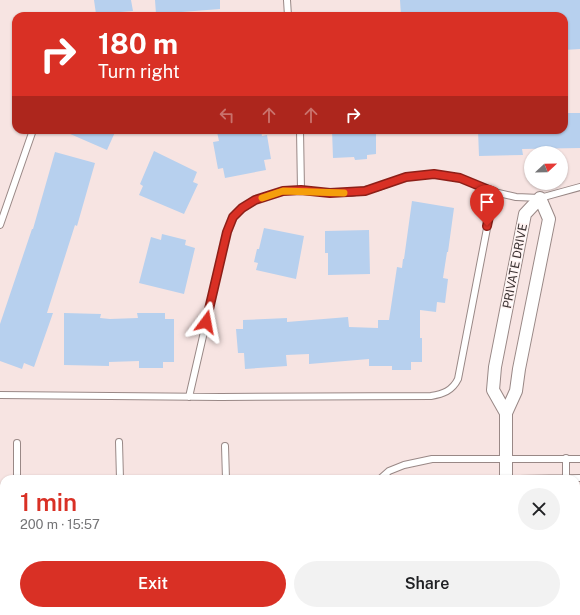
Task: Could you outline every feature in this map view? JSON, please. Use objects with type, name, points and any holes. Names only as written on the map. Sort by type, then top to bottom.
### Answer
[{"type":"street","name":"PRIVATE DRIVE","points":[[506,413],[493,390],[495,367],[526,214],[540,198],[549,219],[516,391],[506,413],[506,475]]},
{"type":"lane","points":[[287,0],[288,12]]},
{"type":"lane","points":[[0,225],[32,134]]},
{"type":"lane","points":[[300,134],[301,190]]},
{"type":"lane","points":[[189,397],[227,232],[233,217],[242,208],[255,200],[283,191],[301,190],[330,193],[351,193],[379,187],[406,177],[434,174],[460,178],[494,192],[516,197],[540,198],[580,186]]},
{"type":"lane","points":[[0,395],[189,397],[432,396],[441,394],[450,390],[458,380],[494,192]]},
{"type":"lane","points":[[119,442],[120,475]]},
{"type":"lane","points":[[17,443],[18,475]]},
{"type":"lane","points":[[225,446],[226,475]]},
{"type":"lane","points":[[566,458],[566,475]]},
{"type":"lane","points":[[384,475],[389,471],[404,465],[432,459],[580,459]]},
{"type":"building","points":[[94,0],[131,0],[133,11],[121,12],[96,12]]},
{"type":"building","points":[[155,0],[220,0],[220,9],[182,12],[156,12]]},
{"type":"building","points":[[400,0],[580,0],[580,49],[568,50],[568,12],[401,12]]},
{"type":"building","points":[[568,113],[580,113],[580,148],[568,148],[568,146],[524,146],[524,149],[522,149],[523,155],[479,156],[478,134],[568,134]]},
{"type":"building","points":[[70,134],[114,134],[107,150]]},
{"type":"building","points":[[217,134],[267,135],[271,159],[264,160],[266,170],[225,178],[223,168],[218,169],[213,142],[219,141]]},
{"type":"building","points":[[332,134],[376,134],[376,154],[367,155],[367,159],[355,160],[354,157],[333,158]]},
{"type":"building","points":[[154,151],[197,172],[193,182],[198,184],[184,214],[139,195],[143,186],[140,184]]},
{"type":"building","points":[[55,152],[95,163],[77,226],[75,225],[47,313],[53,313],[34,367],[24,363],[22,369],[0,361],[0,324],[33,229]]},
{"type":"building","points":[[412,201],[454,208],[443,278],[448,279],[445,303],[437,302],[436,312],[420,310],[422,362],[411,362],[411,370],[392,370],[392,366],[369,366],[369,359],[309,364],[309,354],[286,355],[287,366],[245,369],[244,353],[238,353],[236,329],[243,329],[243,320],[287,318],[287,322],[348,317],[349,327],[378,328],[378,320],[389,320],[397,267],[402,268],[404,259]]},
{"type":"building","points":[[264,228],[304,236],[296,279],[256,270],[258,263],[254,262]]},
{"type":"building","points":[[369,230],[370,274],[328,275],[328,253],[325,253],[325,231]]},
{"type":"building","points":[[162,234],[186,240],[185,245],[195,248],[184,294],[139,283],[151,237],[161,240]]},
{"type":"building","points":[[64,313],[101,314],[100,318],[110,319],[138,318],[137,313],[165,313],[165,319],[174,319],[174,362],[163,362],[163,368],[139,368],[139,361],[109,362],[109,366],[64,365]]},
{"type":"slow traffic","points":[[262,198],[283,191],[301,190],[312,192],[344,193]]},
{"type":"route","points":[[206,322],[227,232],[233,217],[242,208],[255,200],[283,191],[301,190],[312,192],[351,193],[379,187],[406,177],[434,174],[446,175],[460,178],[494,192],[487,226]]}]
